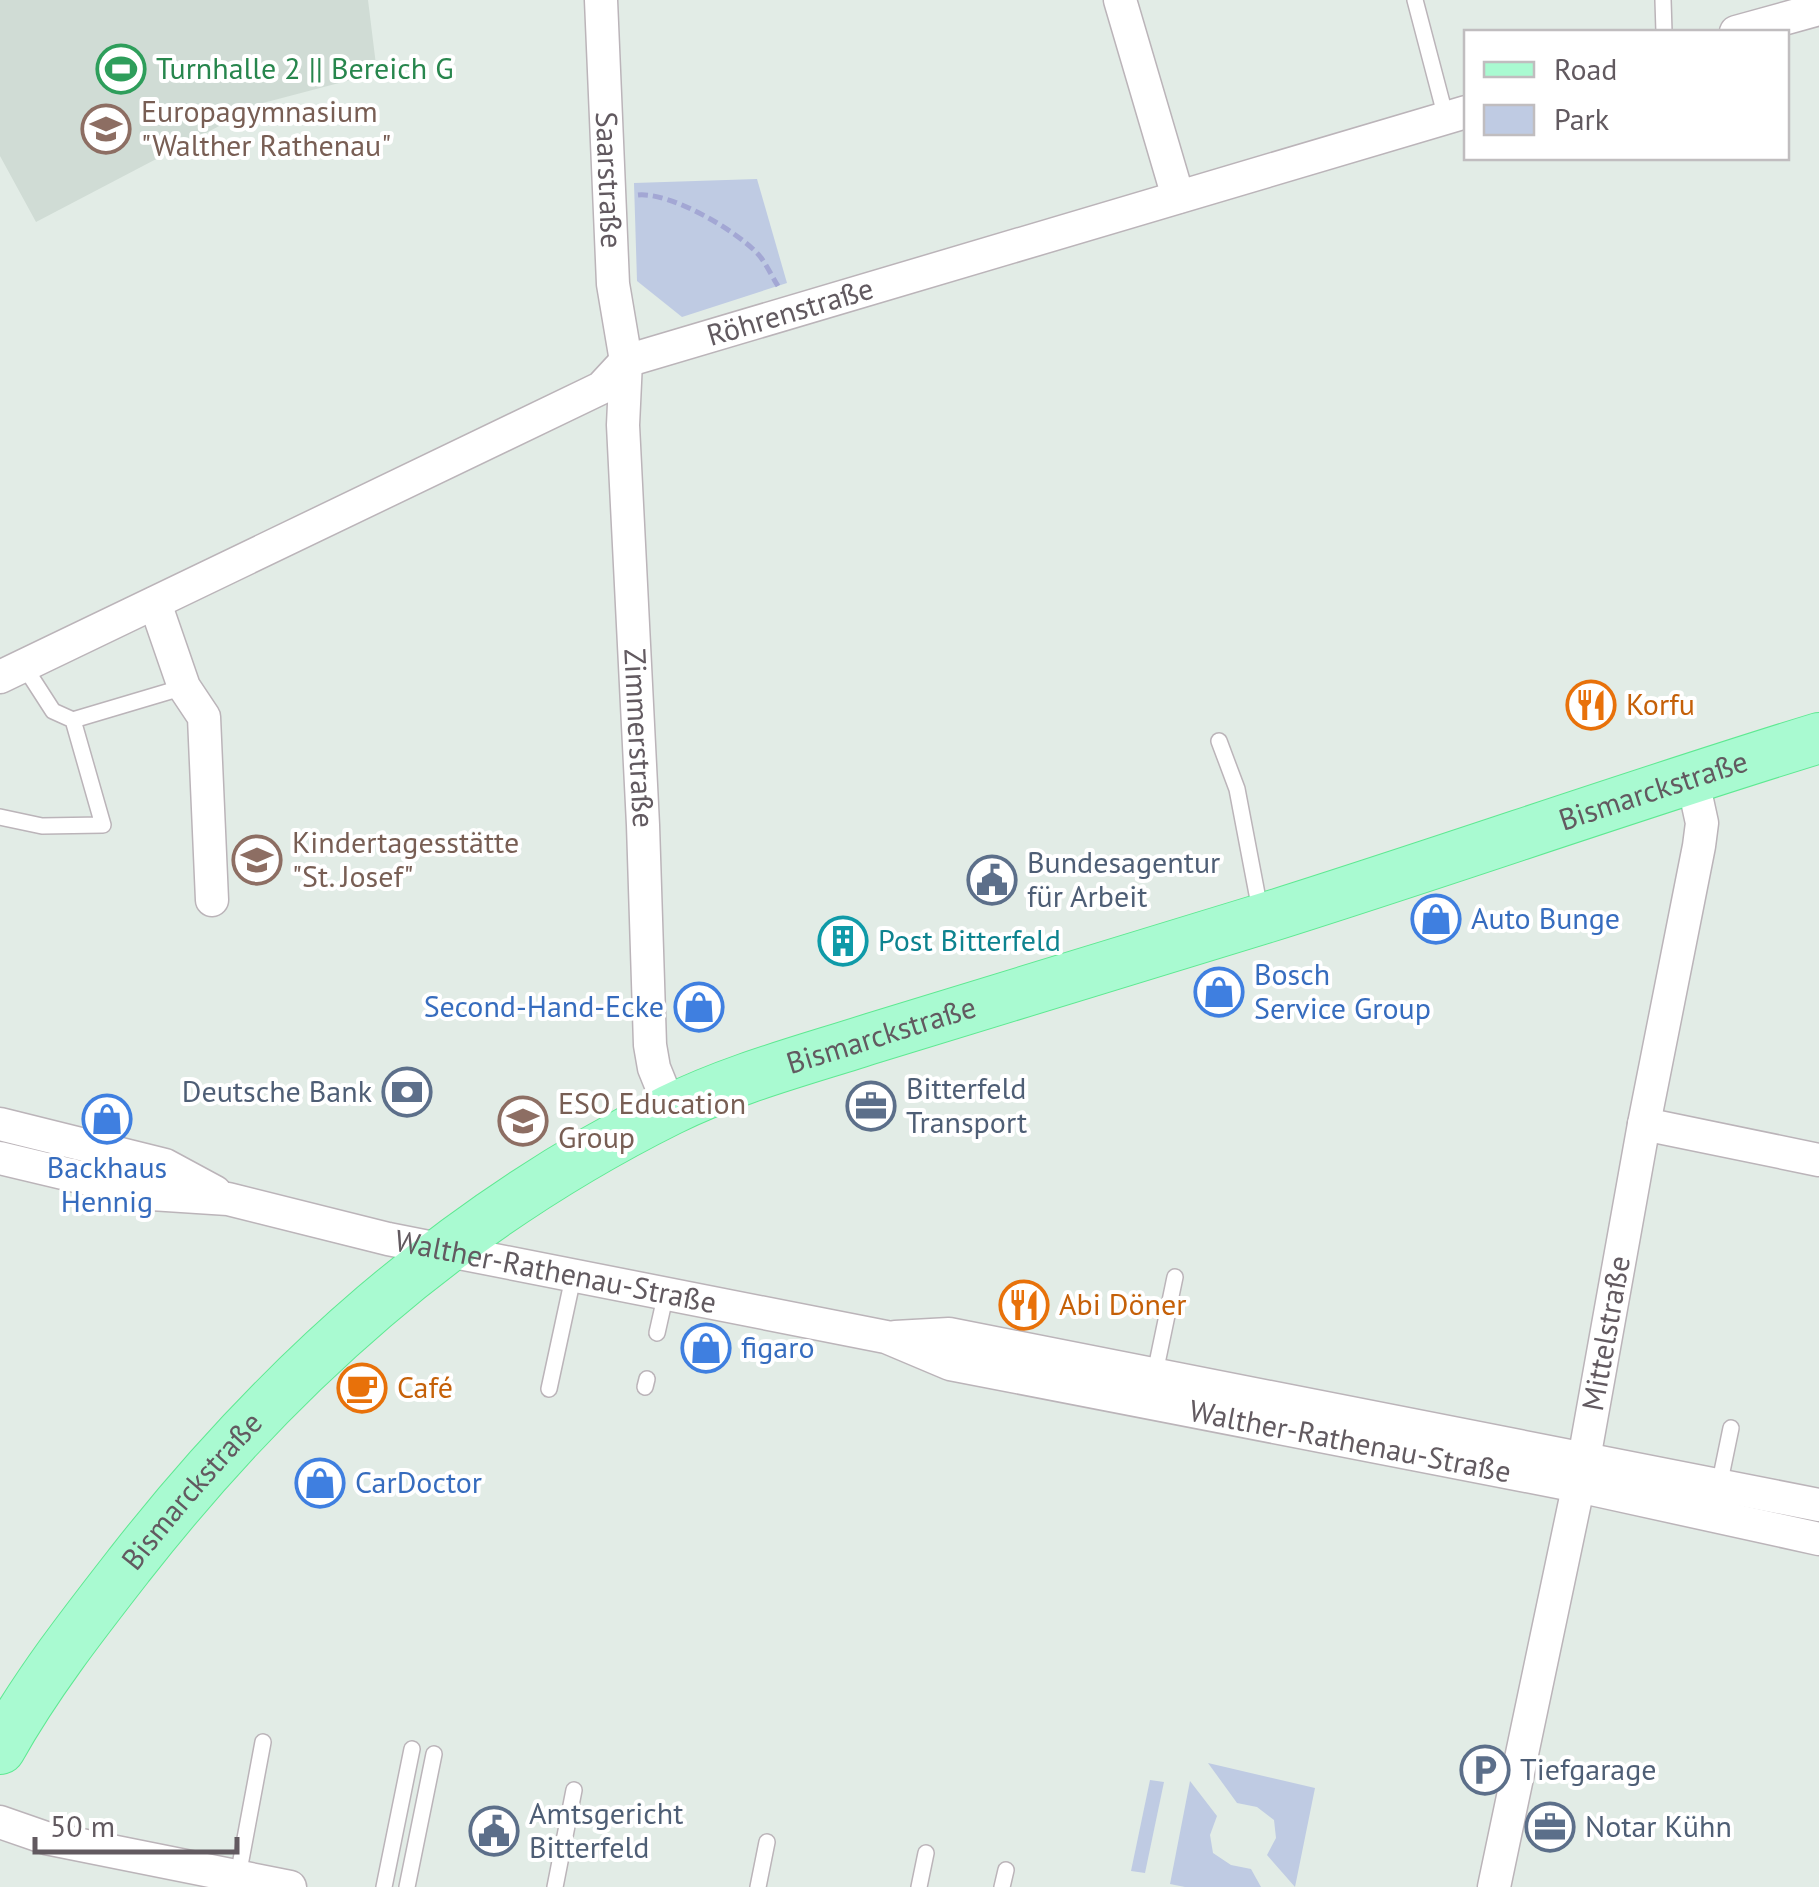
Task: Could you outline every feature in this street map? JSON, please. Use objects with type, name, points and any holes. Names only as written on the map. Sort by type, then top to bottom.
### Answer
[{"type":"main road","name":"Bismarckstraße","points":[[0,1749],[84,1623],[234,1438],[352,1323],[446,1249],[564,1170],[672,1110],[746,1078],[1262,919],[1819,738]]},
{"type":"street","name":"Saarstraße","points":[[600,0],[613,284],[626,361]]},
{"type":"street","points":[[1120,0],[1178,197]]},
{"type":"street","points":[[1743,30],[1819,8]]},
{"type":"street","name":"Röhrenstraße","points":[[12,672],[601,388],[626,361],[1456,115]]},
{"type":"street","name":"Zimmerstraße","points":[[626,361],[623,424],[650,1045],[654,1068],[672,1110]]},
{"type":"street","points":[[155,603],[184,686],[204,717],[212,900]]},
{"type":"street","name":"Mittelstraße","points":[[1494,1887],[1581,1473],[1698,846],[1702,823],[1692,777]]},
{"type":"street","name":"Walther-Rathenau-Straße","points":[[0,1124],[165,1165],[228,1199]]},
{"type":"street","points":[[1644,1124],[1819,1160]]},
{"type":"street","name":"Walther-Rathenau-Straße","points":[[0,1158],[151,1194],[228,1199],[388,1239],[886,1337],[950,1364],[1581,1473],[1719,1486],[1819,1505]]},
{"type":"street","name":"Walther-Rathenau-Straße","points":[[886,1337],[949,1334],[1156,1372],[1581,1473],[1819,1539]]},
{"type":"street","points":[[0,1822],[46,1838],[290,1887]]},
{"type":"lane","points":[[1415,0],[1456,115]]},
{"type":"lane","points":[[1662,0],[1664,30]]},
{"type":"lane","points":[[12,672],[53,711],[73,720],[184,686]]},
{"type":"lane","points":[[0,817],[42,826],[103,825],[73,720]]},
{"type":"lane","points":[[1219,741],[1237,789],[1262,919]]},
{"type":"lane","points":[[549,1389],[574,1273]]},
{"type":"lane","points":[[1156,1372],[1175,1278]]},
{"type":"lane","points":[[658,1333],[666,1292]]},
{"type":"lane","points":[[1719,1486],[1731,1428]]},
{"type":"lane","points":[[238,1876],[264,1742]]},
{"type":"lane","points":[[384,1887],[412,1749]]},
{"type":"lane","points":[[407,1887],[434,1754]]},
{"type":"lane","points":[[555,1887],[574,1790]]},
{"type":"lane","points":[[758,1887],[768,1842]]},
{"type":"lane","points":[[919,1887],[926,1853]]},
{"type":"lane","points":[[1002,1887],[1006,1870]]},
{"type":"path","points":[[635,196],[653,194],[691,210],[758,253],[778,286],[784,312]]},
{"type":"shaded area","name":"Europagymnasium \"Walther Rathenau\"","points":[[0,0],[368,0],[377,73],[263,103],[36,222],[0,156]]},
{"type":"green space","points":[[757,179],[787,283],[682,317],[637,281],[634,183]]},
{"type":"green space","points":[[1208,1763],[1315,1788],[1295,1887],[1267,1855],[1276,1838],[1274,1820],[1257,1807],[1237,1803]]},
{"type":"green space","points":[[1150,1780],[1164,1782],[1145,1873],[1131,1871]]},
{"type":"green space","points":[[1190,1781],[1217,1816],[1210,1835],[1213,1853],[1231,1865],[1251,1869],[1261,1887],[1170,1884]]},
{"type":"place","name":"Turnhalle 2 || Bereich G","points":[[121,69]]},
{"type":"place","name":"Europagymnasium \"Walther Rathenau\"","points":[[106,129]]},
{"type":"place","name":"Korfu","points":[[1591,705]]},
{"type":"place","name":"Kindertagesstätte \"St. Josef\"","points":[[257,860]]},
{"type":"place","name":"Bundesagentur für Arbeit","points":[[992,880]]},
{"type":"place","name":"Auto Bunge","points":[[1436,919]]},
{"type":"place","name":"Post Bitterfeld","points":[[843,941]]},
{"type":"place","name":"Bosch Service Group","points":[[1219,992]]},
{"type":"place","name":"Second-Hand-Ecke","points":[[699,1007]]},
{"type":"place","name":"Deutsche Bank","points":[[407,1092]]},
{"type":"place","name":"Bitterfeld Transport","points":[[871,1106]]},
{"type":"place","name":"Backhaus Hennig","points":[[107,1119]]},
{"type":"place","name":"ESO Education Group","points":[[523,1121]]},
{"type":"place","name":"Abi Döner","points":[[1024,1305]]},
{"type":"place","name":"figaro","points":[[706,1348]]},
{"type":"place","name":"Café","points":[[362,1388]]},
{"type":"place","name":"CarDoctor","points":[[320,1483]]},
{"type":"place","name":"Tiefgarage","points":[[1485,1770]]},
{"type":"place","name":"Notar Kühn","points":[[1550,1827]]},
{"type":"place","name":"Amtsgericht Bitterfeld","points":[[494,1831]]}]
